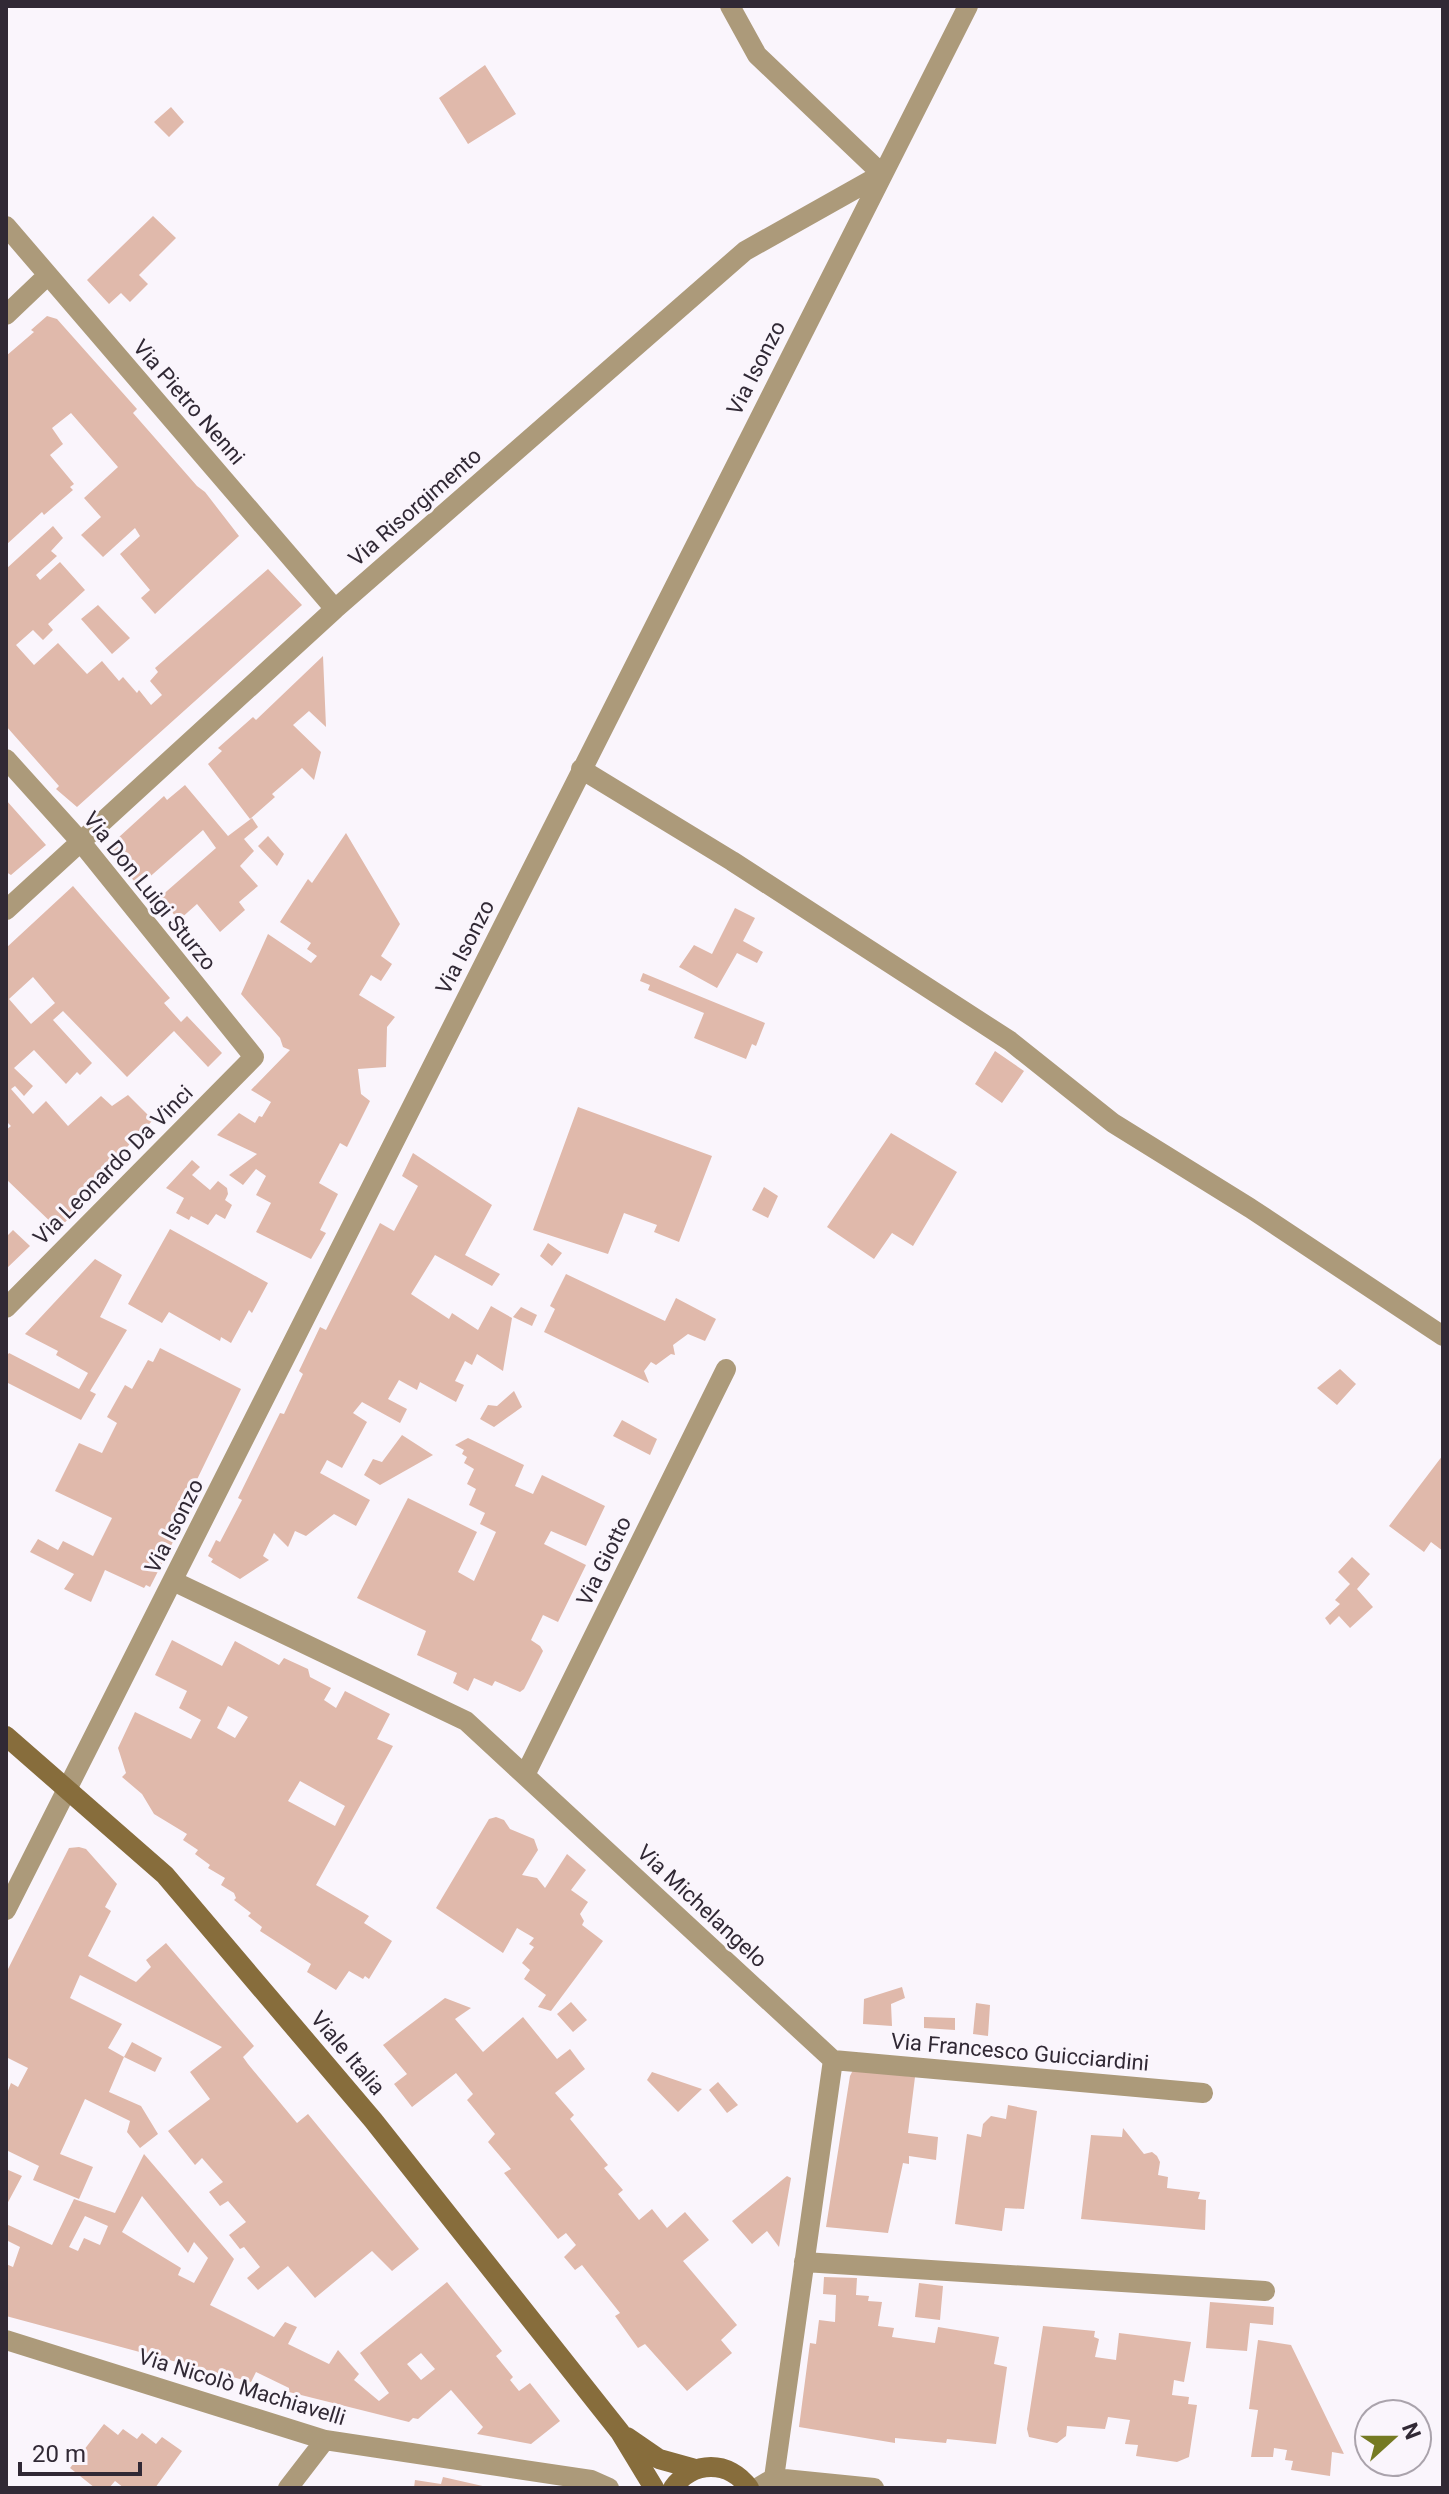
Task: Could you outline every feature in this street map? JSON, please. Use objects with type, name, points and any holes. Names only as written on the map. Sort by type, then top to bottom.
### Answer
[{"type":"street","points":[[730,6],[757,55],[882,174]]},
{"type":"street","name":"Via Isonzo","points":[[6,1910],[968,6]]},
{"type":"street","name":"Via Risorgimento","points":[[6,910],[335,609],[745,251],[882,174]]},
{"type":"street","name":"Via Pietro Nenni","points":[[6,226],[335,609]]},
{"type":"street","points":[[6,315],[48,275]]},
{"type":"street","name":"Via Don Luigi Sturzo","points":[[6,759],[80,841],[254,1057]]},
{"type":"street","points":[[581,769],[732,861],[1010,1041],[1113,1123],[1250,1208],[1443,1336]]},
{"type":"street","name":"Via Leonardo Da Vinci","points":[[6,1308],[254,1057]]},
{"type":"street","name":"Via Giotto","points":[[525,1775],[726,1369]]},
{"type":"street","name":"Via Michelangelo","points":[[173,1581],[466,1721],[833,2060]]},
{"type":"street","name":"Viale Italia","points":[[6,1736],[69,1788],[175,1886],[373,2120],[620,2432],[654,2488]]},
{"type":"street","points":[[833,2060],[804,2262],[766,2483],[874,2488]]},
{"type":"street","name":"Via Francesco Guicciardini","points":[[833,2060],[1203,2093]]},
{"type":"street","points":[[804,2262],[1265,2291]]},
{"type":"street","name":"Via Nicolò Machiavelli","points":[[6,2340],[325,2440],[591,2480],[609,2488]]},
{"type":"street","name":"Viale Italia","points":[[620,2432],[659,2459],[695,2469],[721,2467],[733,2472],[749,2488]]},
{"type":"street","points":[[288,2488],[325,2440]]},
{"type":"street","points":[[673,2488],[684,2475],[695,2469]]},
{"type":"building","points":[[485,65],[516,114],[468,144],[439,98]]},
{"type":"building","points":[[171,107],[184,122],[169,137],[154,122]]},
{"type":"building","points":[[153,216],[176,238],[139,275],[148,284],[130,302],[121,293],[109,304],[87,280]]},
{"type":"building","points":[[47,316],[57,319],[137,409],[133,413],[205,492],[239,536],[155,614],[141,598],[150,590],[120,554],[140,536],[135,528],[103,557],[81,535],[101,517],[84,498],[118,467],[71,413],[52,428],[63,444],[50,455],[74,484],[70,487],[73,490],[44,515],[42,512],[6,545],[6,356]]},
{"type":"building","points":[[53,526],[63,538],[51,551],[57,556],[36,575],[40,580],[60,562],[85,590],[48,624],[53,630],[43,640],[33,630],[16,645],[34,665],[58,643],[87,674],[102,661],[119,681],[123,677],[151,705],[162,695],[150,681],[158,672],[155,668],[268,569],[302,605],[77,807],[56,789],[59,786],[6,726],[6,569]]},
{"type":"building","points":[[98,605],[130,638],[112,654],[81,619]]},
{"type":"building","points":[[323,656],[326,727],[309,711],[293,725],[321,752],[314,780],[302,768],[272,794],[275,797],[250,819],[208,764],[222,751],[218,748],[253,717],[256,720]]},
{"type":"building","points":[[185,785],[228,836],[252,818],[258,827],[244,839],[254,851],[240,866],[258,886],[239,902],[245,910],[220,932],[197,904],[179,920],[159,898],[216,848],[203,830],[145,881],[141,877],[135,882],[107,851],[164,796],[167,800]]},
{"type":"building","points":[[6,800],[46,845],[11,875],[6,872]]},
{"type":"building","points":[[346,833],[400,924],[381,956],[392,964],[381,981],[371,975],[359,995],[395,1017],[387,1027],[386,1067],[358,1069],[361,1094],[370,1101],[347,1147],[340,1143],[319,1183],[338,1194],[320,1230],[326,1233],[311,1259],[256,1232],[271,1203],[256,1195],[266,1176],[256,1169],[243,1185],[229,1175],[257,1154],[217,1135],[239,1113],[255,1123],[271,1102],[251,1090],[290,1050],[283,1047],[280,1038],[241,994],[268,934],[311,963],[317,956],[307,949],[311,943],[280,922],[308,879],[312,883]]},
{"type":"building","points":[[268,836],[284,854],[277,866],[258,846]]},
{"type":"building","points":[[73,886],[170,998],[164,1003],[181,1022],[187,1016],[222,1053],[208,1067],[174,1031],[127,1077],[63,1011],[53,1020],[92,1063],[80,1075],[77,1072],[66,1084],[34,1050],[14,1068],[33,1086],[24,1096],[15,1086],[11,1089],[33,1114],[46,1101],[68,1126],[101,1096],[112,1106],[128,1095],[153,1120],[76,1200],[83,1205],[58,1229],[6,1179],[6,1130],[11,1126],[6,1121],[6,948]],"holes":[[[33,977],[55,1003],[31,1024],[9,999]]]},
{"type":"building","points":[[735,908],[755,918],[743,941],[763,952],[757,963],[737,953],[717,988],[679,967],[694,945],[712,954]]},
{"type":"building","points":[[643,973],[765,1023],[756,1046],[752,1044],[746,1059],[694,1038],[704,1013],[648,990],[650,985],[640,981]]},
{"type":"building","points":[[995,1051],[1024,1071],[1002,1103],[975,1084]]},
{"type":"building","points":[[578,1107],[712,1156],[679,1242],[654,1232],[657,1225],[624,1213],[608,1254],[533,1230]]},
{"type":"building","points":[[891,1133],[957,1172],[913,1246],[892,1233],[874,1259],[827,1227]]},
{"type":"building","points":[[413,1153],[492,1205],[465,1255],[500,1274],[492,1286],[435,1255],[411,1294],[449,1319],[452,1313],[478,1330],[491,1306],[512,1318],[503,1371],[477,1354],[472,1365],[465,1361],[455,1381],[464,1385],[456,1402],[420,1382],[417,1390],[399,1380],[388,1399],[407,1409],[400,1423],[362,1402],[353,1413],[367,1422],[342,1468],[327,1460],[320,1473],[370,1500],[356,1526],[334,1514],[306,1536],[295,1531],[288,1547],[274,1533],[263,1556],[269,1560],[240,1579],[211,1562],[213,1559],[208,1556],[216,1540],[220,1542],[242,1500],[238,1498],[280,1413],[284,1414],[303,1374],[299,1371],[320,1327],[326,1330],[380,1223],[394,1231],[418,1186],[402,1176]]},
{"type":"building","points":[[192,1160],[200,1167],[192,1175],[210,1190],[218,1181],[227,1188],[225,1200],[232,1205],[225,1219],[216,1214],[208,1225],[191,1216],[189,1220],[176,1213],[184,1198],[166,1188]]},
{"type":"building","points":[[764,1187],[778,1196],[768,1218],[752,1210]]},
{"type":"building","points":[[170,1229],[268,1283],[231,1343],[221,1337],[220,1341],[169,1312],[162,1323],[128,1304]]},
{"type":"building","points":[[13,1230],[30,1246],[6,1269],[6,1237]]},
{"type":"building","points":[[548,1243],[562,1253],[552,1266],[540,1256]]},
{"type":"building","points":[[95,1259],[122,1275],[100,1317],[127,1330],[90,1391],[96,1394],[81,1420],[6,1382],[6,1357],[9,1353],[79,1389],[88,1373],[56,1355],[58,1351],[25,1334]]},
{"type":"building","points":[[566,1274],[665,1321],[676,1298],[716,1319],[705,1341],[688,1334],[673,1345],[675,1355],[671,1354],[656,1365],[651,1362],[644,1371],[649,1383],[544,1332],[555,1309],[550,1306]]},
{"type":"building","points":[[521,1307],[537,1315],[532,1326],[513,1317]]},
{"type":"building","points":[[160,1348],[241,1389],[170,1535],[175,1538],[150,1587],[146,1585],[144,1588],[105,1570],[91,1602],[64,1589],[74,1574],[30,1552],[38,1539],[58,1550],[63,1541],[93,1556],[112,1518],[55,1491],[79,1443],[102,1453],[117,1423],[107,1417],[125,1385],[132,1389],[148,1360],[153,1362]]},
{"type":"building","points":[[1340,1369],[1356,1384],[1337,1405],[1317,1388]]},
{"type":"building","points":[[514,1391],[522,1407],[494,1427],[480,1419],[488,1405],[497,1406]]},
{"type":"building","points":[[622,1420],[657,1439],[650,1455],[613,1436]]},
{"type":"building","points":[[402,1435],[433,1455],[380,1485],[364,1475],[373,1459],[382,1462]]},
{"type":"building","points":[[468,1438],[524,1465],[515,1486],[533,1494],[542,1475],[605,1506],[586,1546],[551,1531],[544,1544],[586,1565],[558,1622],[543,1615],[531,1640],[543,1651],[520,1692],[495,1681],[492,1686],[474,1678],[468,1691],[453,1683],[457,1673],[417,1655],[426,1631],[357,1598],[408,1498],[477,1532],[458,1572],[474,1581],[496,1532],[480,1524],[485,1513],[469,1505],[476,1489],[467,1484],[474,1469],[464,1463],[467,1457],[462,1454],[464,1450],[455,1445]]},
{"type":"building","points":[[1443,1455],[1443,1551],[1431,1542],[1424,1552],[1389,1526]]},
{"type":"building","points":[[1352,1557],[1370,1574],[1357,1589],[1373,1607],[1350,1628],[1339,1616],[1330,1625],[1325,1618],[1340,1604],[1335,1600],[1350,1584],[1338,1572]]},
{"type":"building","points":[[172,1640],[222,1666],[235,1641],[279,1665],[284,1658],[308,1669],[310,1677],[331,1688],[324,1700],[336,1708],[345,1691],[390,1714],[377,1739],[393,1746],[316,1885],[369,1916],[364,1923],[392,1941],[369,1979],[349,1971],[336,1990],[307,1972],[311,1964],[260,1931],[262,1927],[248,1916],[251,1913],[234,1900],[234,1893],[221,1885],[225,1878],[208,1868],[210,1865],[195,1854],[198,1850],[183,1840],[187,1834],[154,1814],[142,1794],[122,1777],[126,1773],[118,1748],[135,1712],[191,1739],[201,1720],[179,1708],[187,1691],[155,1675]],"holes":[[[228,1706],[248,1717],[235,1738],[217,1728]],[[300,1781],[345,1806],[335,1826],[288,1801]]]},
{"type":"building","points":[[496,1817],[504,1820],[510,1829],[534,1839],[538,1850],[522,1875],[537,1878],[545,1888],[567,1854],[586,1870],[571,1890],[588,1902],[580,1914],[584,1921],[582,1925],[603,1941],[551,2011],[538,2007],[546,1995],[524,1979],[530,1970],[522,1963],[534,1947],[529,1944],[534,1938],[517,1928],[503,1953],[436,1908],[489,1819]]},
{"type":"building","points":[[69,1848],[86,1849],[117,1884],[105,1907],[111,1911],[88,1956],[136,1982],[151,1967],[146,1960],[166,1943],[254,2046],[243,2057],[248,2064],[297,2123],[308,2114],[419,2249],[392,2271],[372,2251],[315,2298],[288,2266],[258,2290],[247,2278],[260,2267],[244,2247],[240,2249],[229,2235],[246,2222],[228,2201],[220,2206],[209,2192],[223,2182],[202,2158],[195,2165],[168,2131],[210,2099],[190,2072],[222,2047],[80,1975],[70,1998],[122,2024],[108,2048],[124,2057],[109,2092],[141,2106],[158,2134],[140,2148],[127,2132],[130,2121],[85,2099],[60,2154],[93,2167],[79,2199],[33,2180],[39,2166],[6,2150],[6,2096],[11,2083],[18,2087],[28,2068],[6,2057],[6,1973]]},
{"type":"building","points":[[902,1987],[905,1998],[891,2004],[892,2026],[863,2024],[864,1999]]},
{"type":"building","points":[[445,1998],[471,2008],[455,2019],[483,2052],[523,2017],[557,2059],[570,2049],[585,2069],[555,2093],[574,2115],[570,2119],[608,2165],[604,2168],[623,2190],[618,2194],[639,2220],[652,2209],[667,2228],[685,2212],[709,2240],[683,2261],[737,2325],[721,2340],[732,2353],[687,2391],[645,2344],[638,2348],[615,2316],[620,2313],[582,2265],[575,2270],[564,2257],[576,2245],[566,2233],[558,2239],[504,2173],[511,2169],[488,2142],[495,2134],[467,2100],[473,2094],[456,2073],[412,2107],[394,2084],[407,2074],[383,2045]]},
{"type":"building","points":[[571,2002],[587,2020],[573,2032],[557,2014]]},
{"type":"building","points":[[976,2003],[990,2005],[988,2036],[973,2034]]},
{"type":"building","points":[[924,2017],[955,2018],[955,2030],[924,2028]]},
{"type":"building","points":[[132,2042],[162,2058],[155,2072],[124,2057]]},
{"type":"building","points":[[853,2070],[915,2077],[908,2133],[938,2137],[936,2160],[909,2156],[909,2164],[903,2163],[888,2233],[826,2227]]},
{"type":"building","points":[[652,2072],[702,2089],[678,2112],[647,2080]]},
{"type":"building","points":[[718,2082],[738,2105],[727,2113],[709,2090]]},
{"type":"building","points":[[1008,2105],[1037,2111],[1024,2209],[1005,2208],[1002,2231],[955,2224],[967,2134],[981,2137],[983,2124],[991,2116],[1006,2119]]},
{"type":"building","points":[[1123,2128],[1144,2154],[1152,2152],[1157,2156],[1160,2162],[1158,2175],[1168,2177],[1167,2188],[1200,2192],[1198,2199],[1206,2200],[1205,2230],[1081,2219],[1091,2135],[1122,2137]]},
{"type":"building","points":[[144,2154],[234,2259],[210,2305],[274,2337],[285,2322],[297,2327],[288,2344],[329,2364],[338,2350],[359,2374],[354,2380],[379,2401],[389,2393],[360,2353],[447,2282],[502,2351],[496,2356],[513,2377],[510,2380],[519,2391],[530,2383],[560,2421],[531,2444],[477,2434],[483,2427],[451,2390],[418,2419],[413,2418],[409,2422],[289,2392],[289,2388],[256,2372],[251,2382],[6,2316],[6,2264],[13,2267],[20,2247],[6,2240],[6,2224],[52,2245],[74,2199],[115,2213]],"holes":[[[142,2196],[188,2253],[194,2242],[208,2258],[194,2283],[178,2275],[181,2268],[122,2232]],[[85,2216],[108,2226],[100,2245],[84,2238],[78,2251],[69,2247]],[[421,2353],[435,2369],[421,2380],[407,2364]]]},
{"type":"building","points":[[6,2169],[22,2176],[6,2206]]},
{"type":"building","points":[[787,2176],[791,2178],[779,2247],[767,2231],[752,2244],[732,2221]]},
{"type":"building","points":[[824,2277],[857,2278],[856,2295],[869,2296],[868,2301],[882,2302],[878,2326],[894,2328],[892,2337],[935,2343],[938,2327],[999,2337],[994,2364],[1007,2367],[996,2444],[895,2438],[895,2443],[799,2427],[810,2343],[816,2344],[819,2320],[835,2322],[836,2295],[823,2294]]},
{"type":"building","points":[[919,2283],[943,2286],[940,2320],[915,2317]]},
{"type":"building","points":[[1210,2302],[1274,2307],[1273,2325],[1250,2323],[1247,2351],[1206,2348]]},
{"type":"building","points":[[1043,2326],[1095,2331],[1094,2337],[1099,2339],[1095,2357],[1116,2360],[1119,2333],[1191,2342],[1184,2382],[1174,2380],[1172,2395],[1189,2397],[1188,2404],[1197,2405],[1189,2457],[1177,2462],[1136,2456],[1138,2445],[1125,2444],[1130,2420],[1108,2417],[1105,2429],[1067,2426],[1066,2436],[1057,2443],[1029,2437],[1027,2429]]},
{"type":"building","points":[[1258,2340],[1291,2345],[1344,2454],[1332,2452],[1330,2476],[1291,2470],[1293,2461],[1285,2460],[1287,2450],[1274,2448],[1273,2457],[1251,2457],[1258,2410],[1249,2409]]},
{"type":"building","points":[[104,2424],[118,2435],[123,2429],[137,2439],[142,2433],[156,2444],[162,2437],[182,2451],[155,2488],[124,2488],[115,2481],[109,2488],[95,2488],[70,2468]]},
{"type":"building","points":[[443,2477],[487,2488],[414,2488],[415,2480],[441,2484]]}]
